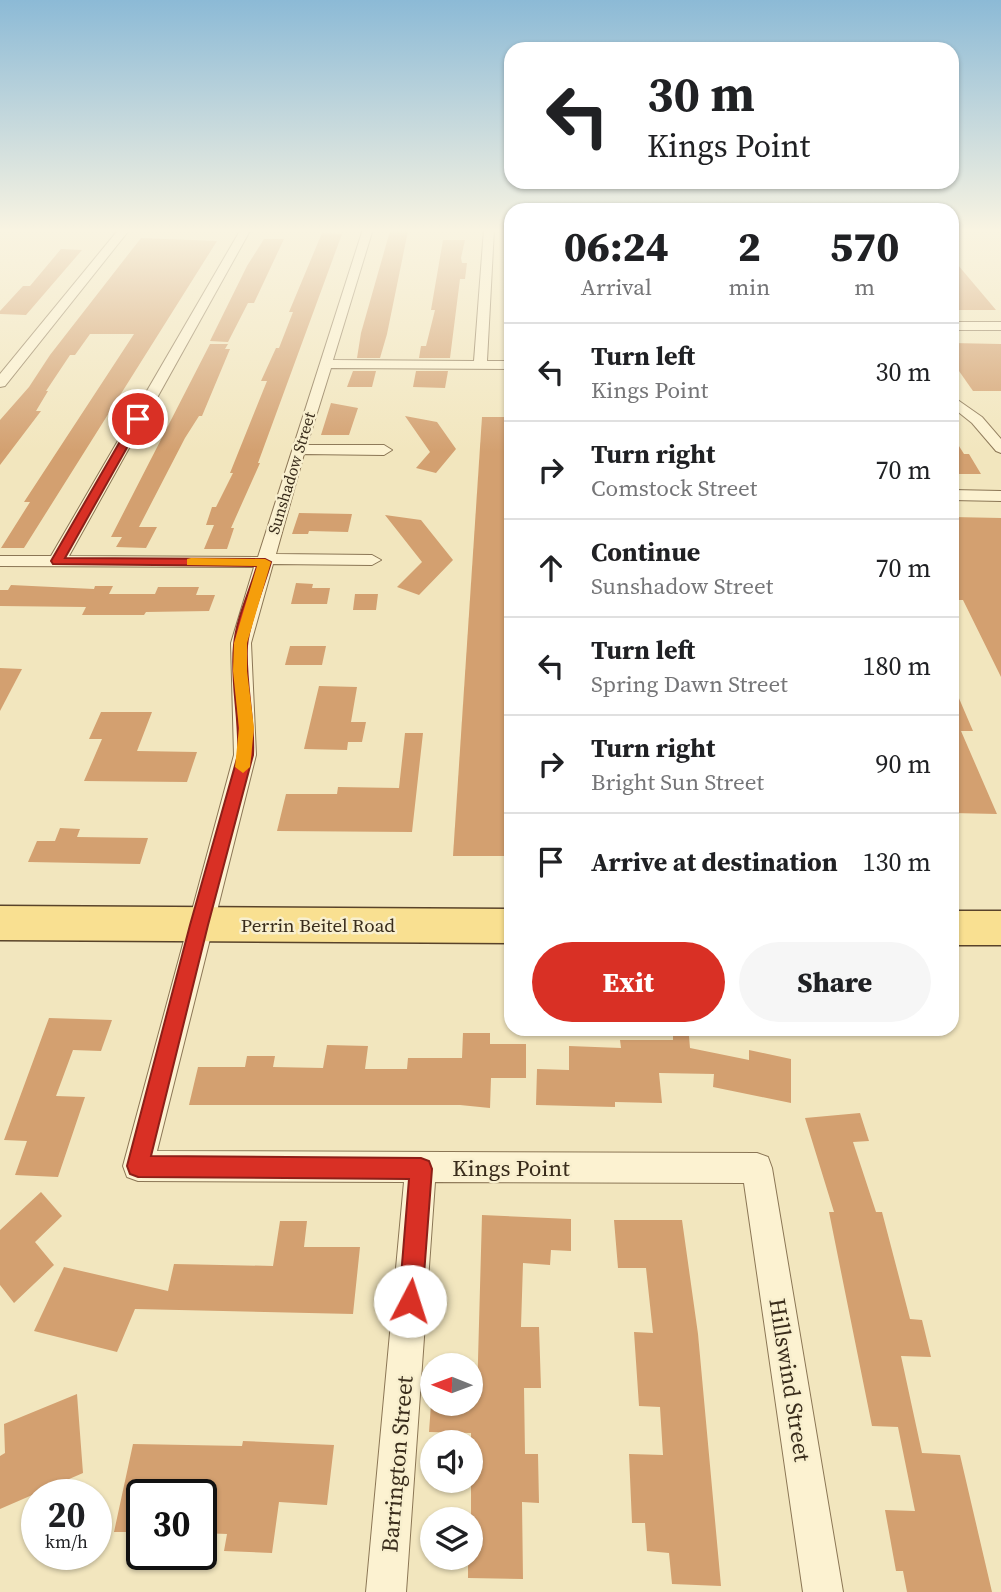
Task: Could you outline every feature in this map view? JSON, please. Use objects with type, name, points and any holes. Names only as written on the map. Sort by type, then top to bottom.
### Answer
[{"type":"main road","name":"Perrin Beitel Road","points":[[0,923],[504,926]]},
{"type":"main road","points":[[959,928],[1001,928]]},
{"type":"street","points":[[0,383],[65,303]]},
{"type":"street","points":[[57,561],[204,303]]},
{"type":"street","name":"Sunshadow Street","points":[[138,1166],[199,925],[246,755],[247,728],[240,671],[241,643],[344,303]]},
{"type":"street","points":[[480,365],[484,303]]},
{"type":"street","points":[[959,326],[1001,326]]},
{"type":"street","points":[[324,364],[504,365]]},
{"type":"street","points":[[959,406],[977,420],[1001,448]]},
{"type":"street","points":[[298,449],[384,450]]},
{"type":"street","points":[[959,495],[1001,496]]},
{"type":"street","points":[[0,561],[372,559]]},
{"type":"street","name":"Kings Point","points":[[138,1166],[758,1168]]},
{"type":"street","name":"Hillswind Street","points":[[758,1168],[824,1592]]},
{"type":"street","name":"Barrington Street","points":[[386,1592],[421,1169]]},
{"type":"building","points":[[7,303],[36,303],[26,315],[0,314]]},
{"type":"building","points":[[90,303],[178,303],[24,548],[1,548],[30,502],[24,502],[134,334],[90,334],[75,355],[70,355],[36,411],[41,411],[0,465],[0,420],[29,387]]},
{"type":"building","points":[[229,303],[248,303],[228,342],[210,341]]},
{"type":"building","points":[[293,303],[317,303],[260,463],[231,528],[234,528],[227,549],[204,549],[214,525],[206,525],[212,507],[216,507],[233,473],[230,473],[267,381],[261,381],[276,348],[279,348],[293,312],[289,312]]},
{"type":"building","points":[[369,303],[393,303],[380,358],[357,358]]},
{"type":"building","points":[[432,303],[457,303],[450,358],[419,358],[421,346],[426,346],[435,310],[431,310]]},
{"type":"building","points":[[959,303],[990,303],[996,310],[959,310]]},
{"type":"building","points":[[959,343],[1001,344],[1001,391],[973,391],[959,371]]},
{"type":"building","points":[[210,344],[228,344],[225,349],[230,349],[202,416],[199,416],[185,438],[139,527],[157,527],[146,548],[116,547],[122,537],[111,537]]},
{"type":"building","points":[[353,371],[376,371],[372,387],[347,387]]},
{"type":"building","points":[[416,371],[448,371],[445,388],[413,387]]},
{"type":"building","points":[[331,403],[358,408],[349,435],[321,435]]},
{"type":"building","points":[[405,416],[437,422],[456,449],[436,473],[416,468],[430,452]]},
{"type":"building","points":[[482,417],[504,417],[504,856],[453,856]]},
{"type":"building","points":[[959,446],[964,454],[969,454],[981,474],[959,474]]},
{"type":"building","points":[[299,513],[352,514],[348,532],[309,531],[308,534],[292,534]]},
{"type":"building","points":[[385,515],[421,520],[453,560],[419,595],[397,587],[422,562]]},
{"type":"building","points":[[959,517],[1001,518],[1001,677],[963,600],[959,600]]},
{"type":"building","points":[[296,583],[313,584],[312,588],[330,588],[327,604],[291,604]]},
{"type":"building","points":[[11,585],[94,589],[95,586],[113,586],[109,594],[155,594],[158,587],[199,587],[196,595],[215,595],[209,611],[82,615],[86,607],[0,606],[0,590],[8,590]]},
{"type":"building","points":[[355,594],[378,594],[376,610],[353,610]]},
{"type":"building","points":[[290,646],[326,646],[322,665],[285,665]]},
{"type":"building","points":[[0,668],[22,669],[0,711]]},
{"type":"building","points":[[319,686],[357,687],[351,722],[366,722],[362,742],[348,742],[347,750],[304,749]]},
{"type":"building","points":[[959,698],[973,731],[961,731],[997,814],[959,813]]},
{"type":"building","points":[[101,712],[152,712],[137,751],[197,752],[187,782],[84,781],[102,739],[89,739]]},
{"type":"building","points":[[405,733],[423,733],[412,832],[277,831],[286,794],[337,794],[338,787],[399,788]]},
{"type":"building","points":[[60,828],[80,829],[77,837],[148,838],[140,864],[28,862],[37,841],[55,841]]},
{"type":"building","points":[[49,1018],[112,1020],[101,1051],[73,1050],[56,1096],[85,1097],[58,1177],[15,1175],[27,1141],[4,1140]]},
{"type":"building","points":[[463,1033],[490,1033],[490,1044],[526,1044],[526,1078],[491,1078],[490,1108],[460,1105],[189,1105],[198,1067],[245,1067],[247,1056],[275,1056],[273,1067],[323,1068],[327,1045],[368,1046],[365,1069],[407,1069],[408,1058],[462,1058]]},
{"type":"building","points":[[673,1036],[689,1036],[690,1048],[749,1060],[749,1050],[791,1059],[791,1103],[713,1087],[714,1074],[659,1073],[662,1103],[615,1102],[615,1107],[536,1105],[537,1069],[569,1070],[569,1046],[621,1048],[620,1040],[673,1040]]},
{"type":"building","points":[[860,1113],[869,1141],[853,1142],[876,1212],[882,1212],[910,1319],[922,1320],[931,1357],[901,1356],[922,1453],[960,1455],[992,1592],[907,1592],[903,1571],[896,1571],[885,1510],[915,1511],[898,1427],[872,1426],[829,1212],[834,1212],[805,1118]]},
{"type":"building","points":[[41,1192],[62,1216],[35,1242],[54,1265],[14,1303],[0,1285],[0,1230]]},
{"type":"building","points":[[482,1215],[571,1219],[571,1251],[551,1250],[550,1265],[523,1263],[521,1327],[539,1327],[541,1388],[524,1388],[525,1454],[538,1454],[539,1503],[522,1502],[523,1579],[468,1578],[468,1570],[483,1570],[483,1507],[471,1507],[471,1493],[483,1493],[483,1430],[429,1430],[430,1416],[483,1416],[483,1353],[478,1353]]},
{"type":"building","points":[[614,1220],[682,1220],[698,1334],[721,1586],[672,1584],[669,1553],[647,1551],[645,1523],[632,1523],[629,1454],[663,1455],[660,1407],[639,1406],[634,1332],[653,1333],[646,1268],[618,1268]]},
{"type":"building","points":[[280,1221],[307,1221],[304,1247],[360,1247],[353,1314],[135,1309],[117,1352],[34,1331],[64,1267],[168,1291],[174,1264],[273,1266]]},
{"type":"building","points":[[77,1394],[83,1473],[69,1479],[21,1479],[21,1500],[0,1509],[0,1456],[5,1453],[4,1424]]},
{"type":"building","points":[[243,1441],[334,1445],[327,1505],[279,1502],[272,1553],[224,1551],[227,1534],[217,1534],[217,1479],[126,1479],[126,1532],[114,1532],[133,1444],[242,1446]]},
{"type":"slow traffic","points":[[191,562],[265,562],[241,643],[240,671],[247,728],[243,767]]},
{"type":"route","points":[[138,419],[57,561],[265,562],[241,643],[240,671],[247,728],[246,755],[199,925],[138,1166],[421,1169],[410,1301]]}]
